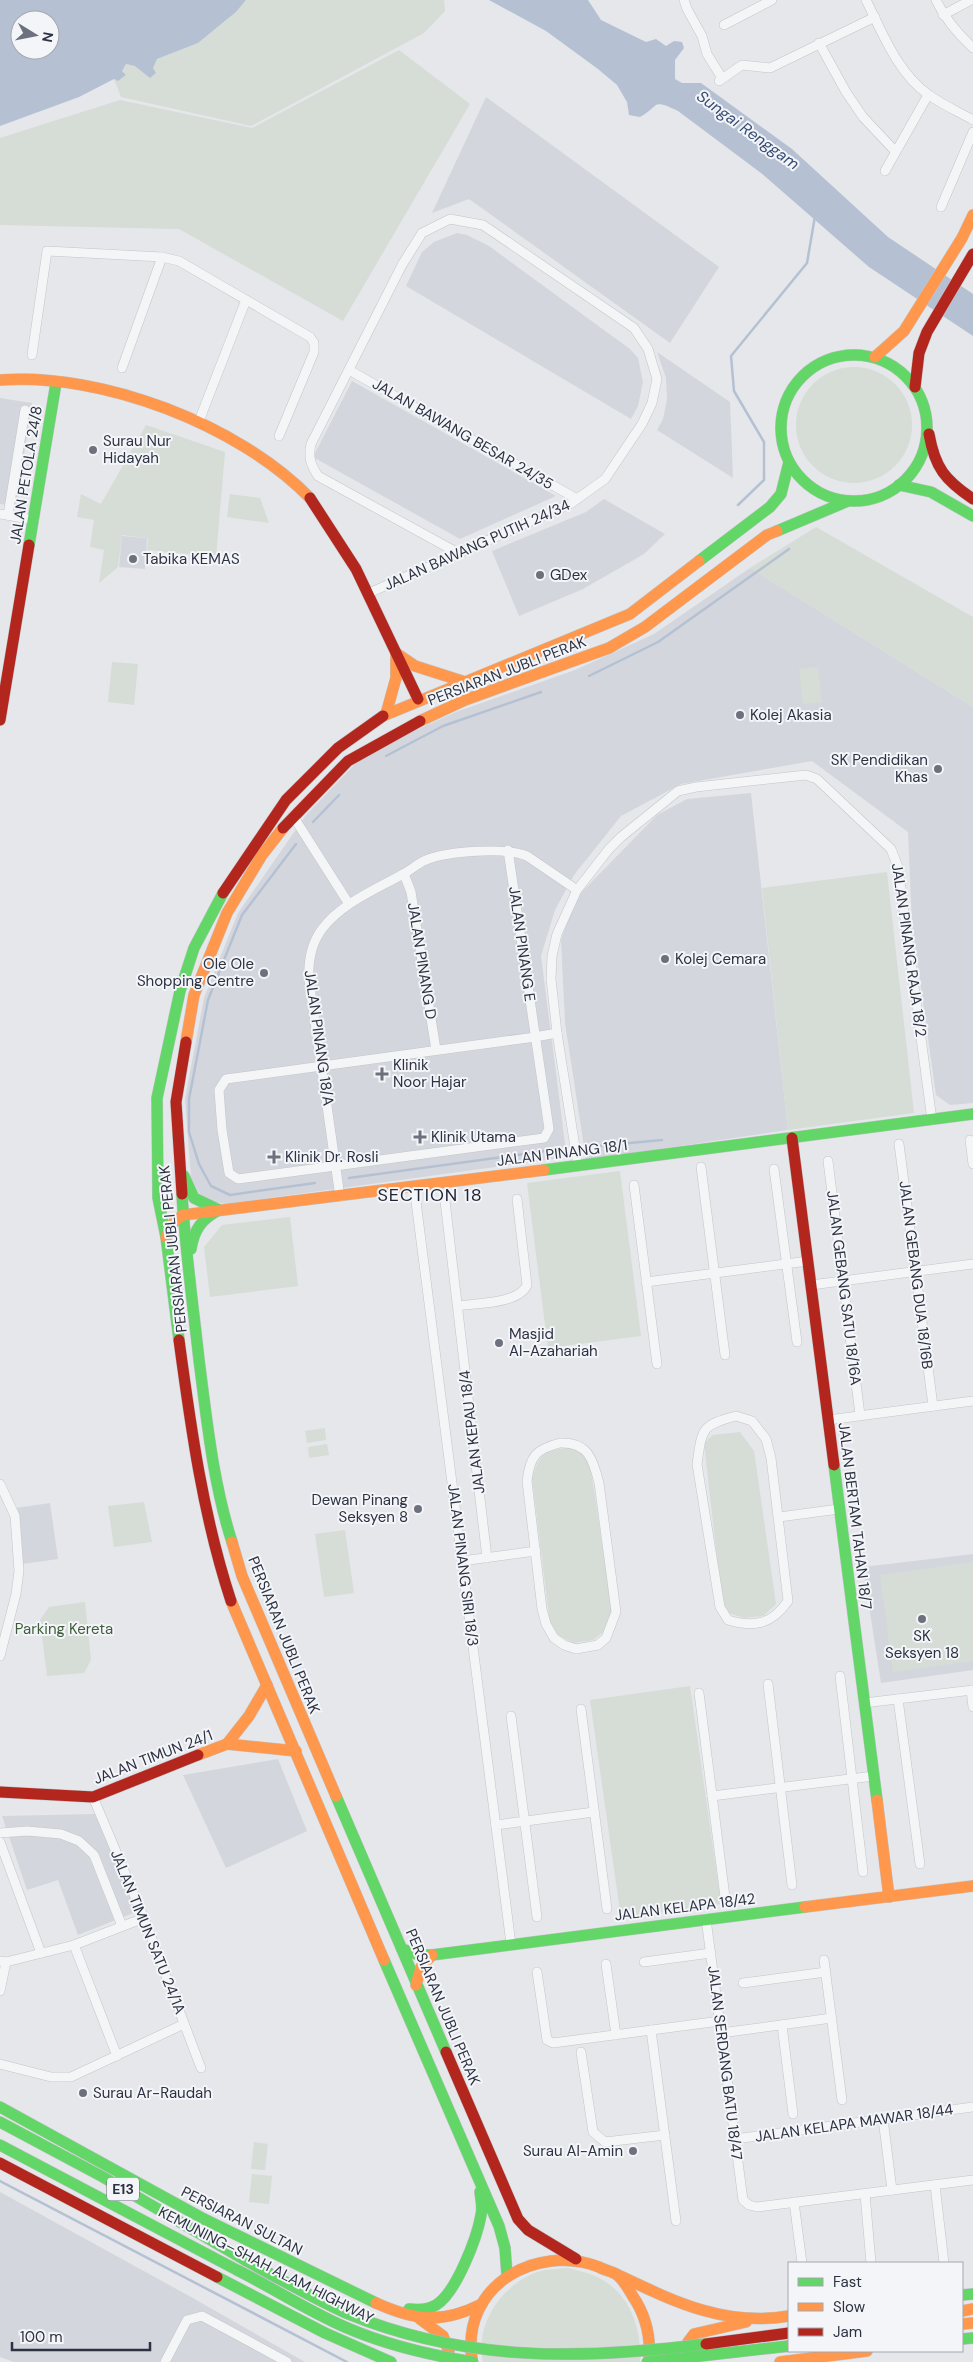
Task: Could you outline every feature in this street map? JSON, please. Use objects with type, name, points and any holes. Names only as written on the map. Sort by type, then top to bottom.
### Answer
[{"type":"main road","points":[[875,357],[904,331],[962,238],[973,215]]},
{"type":"main road","points":[[915,387],[919,353],[937,313],[973,254]]},
{"type":"main road","points":[[927,419],[927,438],[922,456],[912,472],[900,486],[884,495],[866,500],[848,501],[824,495],[804,482],[789,462],[782,439],[782,414],[790,391],[806,372],[827,359],[851,354],[875,357],[898,368],[915,387],[923,402],[927,419],[932,452],[947,481],[973,499]]},
{"type":"main road","points":[[0,380],[14,378],[84,385],[135,398],[199,421],[262,456],[306,494],[349,556],[369,593],[418,700],[434,704],[455,699],[465,700]]},
{"type":"main road","name":"JALAN PETOLA 24/8","points":[[0,720],[56,383]]},
{"type":"main road","name":"PERSIARAN JUBLI PERAK","points":[[508,2275],[507,2250],[497,2219],[478,2181],[232,1603],[218,1561],[193,1443],[166,1237],[158,1198],[157,1098],[180,991],[194,948],[216,903],[286,800],[338,748],[386,714],[462,681],[630,614],[770,507],[781,494],[789,462]]},
{"type":"main road","points":[[900,486],[922,488],[937,492],[973,516]]},
{"type":"main road","name":"PERSIARAN JUBLI PERAK","points":[[576,2259],[528,2230],[518,2220],[263,1628],[232,1547],[223,1515],[210,1447],[183,1215],[176,1102],[194,995],[227,912],[262,856],[293,816],[348,761],[399,731],[465,700],[609,648],[644,627],[767,535],[848,501]]},
{"type":"main road","points":[[396,654],[415,666],[462,681]]},
{"type":"main road","points":[[386,714],[396,678],[396,654]]},
{"type":"main road","name":"JALAN PINANG 18/1","points":[[183,1215],[340,1197],[973,1114]]},
{"type":"main road","name":"JALAN BERTAM TAHAN 18/7","points":[[792,1138],[889,1897]]},
{"type":"main road","points":[[178,1156],[185,1181],[194,1198],[219,1210]]},
{"type":"main road","points":[[189,1272],[194,1230],[199,1222],[219,1210]]},
{"type":"main road","points":[[166,1237],[174,1222],[183,1215]]},
{"type":"main road","points":[[227,1744],[250,1716],[267,1685]]},
{"type":"main road","points":[[227,1744],[296,1751]]},
{"type":"main road","name":"JALAN TIMUN 24/1","points":[[0,1792],[93,1797],[227,1744]]},
{"type":"main road","name":"JALAN KELAPA 18/42","points":[[402,1949],[419,1955],[432,1956],[512,1944],[973,1886]]},
{"type":"main road","points":[[416,1985],[421,1967],[432,1956]]},
{"type":"main road","name":"PERSIARAN SULTAN","points":[[0,2107],[181,2208],[285,2261],[386,2307],[415,2316],[436,2319],[449,2317],[482,2304]]},
{"type":"main road","name":"KEMUNING–SHAH ALAM HIGHWAY","points":[[0,2122],[103,2177],[245,2260],[345,2312],[383,2327],[453,2346],[508,2355],[564,2357],[628,2352],[788,2333]]},
{"type":"main road","name":"KEMUNING–SHAH ALAM HIGHWAY","points":[[0,2145],[342,2325],[379,2340],[451,2359],[472,2362]]},
{"type":"main road","points":[[0,2163],[326,2333],[391,2362]]},
{"type":"main road","points":[[386,2307],[421,2310],[438,2304],[450,2292],[482,2212],[478,2181]]},
{"type":"main road","points":[[472,2362],[470,2351],[473,2326],[482,2304],[493,2288],[508,2275],[536,2262],[552,2258],[576,2259],[616,2274],[683,2304],[711,2313],[752,2321]]},
{"type":"main road","points":[[616,2274],[638,2302],[647,2324],[650,2349],[648,2362],[788,2346]]},
{"type":"main road","points":[[415,2316],[435,2328],[446,2339],[449,2351],[442,2362]]},
{"type":"main road","points":[[693,2362],[686,2349],[688,2342],[694,2334],[752,2321],[788,2316]]},
{"type":"main road","points":[[782,2362],[859,2352]]},
{"type":"street","points":[[684,0],[702,36],[707,54],[721,80],[742,65],[770,68],[875,17]]},
{"type":"street","points":[[724,25],[772,0]]},
{"type":"street","points":[[866,0],[904,70],[928,95],[973,120]]},
{"type":"street","points":[[936,0],[943,15],[957,33],[973,48]]},
{"type":"street","points":[[943,15],[971,0]]},
{"type":"street","points":[[819,43],[846,92],[863,117],[895,151]]},
{"type":"street","points":[[885,172],[895,151],[928,95]]},
{"type":"street","points":[[941,208],[973,132]]},
{"type":"street","name":"JALAN BAWANG PUTIH 24/34","points":[[369,593],[458,553],[577,499],[605,479],[642,424],[652,403],[657,379],[652,359],[644,340],[634,328],[483,225],[450,219],[422,233],[402,265],[311,444],[309,455],[311,465],[318,476],[458,553]]},
{"type":"street","points":[[32,355],[46,251],[162,257],[179,262],[310,337],[314,343],[314,352],[279,436]]},
{"type":"street","points":[[122,368],[162,257]]},
{"type":"street","points":[[199,421],[246,300]]},
{"type":"street","name":"JALAN BAWANG BESAR 24/35","points":[[349,370],[577,499]]},
{"type":"street","points":[[25,410],[4,515],[34,520]]},
{"type":"street","name":"JALAN PINANG RAJA 18/2","points":[[578,1166],[557,1033],[551,979],[552,956],[556,934],[577,890],[621,837],[678,791],[696,787],[806,775],[817,779],[829,788],[894,855],[901,886],[932,1120]]},
{"type":"street","points":[[293,816],[349,904]]},
{"type":"street","name":"JALAN PINANG 18/A","points":[[340,1197],[308,964],[312,949],[322,930],[349,904],[426,860],[474,852],[508,850],[527,856],[577,890]]},
{"type":"street","name":"JALAN PINANG E","points":[[336,1166],[544,1138],[549,1129],[508,850]]},
{"type":"street","name":"JALAN PINANG D","points":[[404,874],[411,892],[436,1050]]},
{"type":"street","points":[[336,1166],[238,1179],[229,1173],[222,1130],[219,1090],[226,1079],[557,1033]]},
{"type":"street","points":[[970,1140],[973,1164]]},
{"type":"street","name":"JALAN GEBANG DUA 18/16B","points":[[899,1144],[933,1406]]},
{"type":"street","name":"JALAN GEBANG SATU 18/16A","points":[[828,1161],[860,1416]]},
{"type":"street","points":[[701,1167],[725,1355]]},
{"type":"street","points":[[774,1169],[796,1342]]},
{"type":"street","points":[[634,1185],[657,1364]]},
{"type":"street","name":"JALAN PINANG SIRI 18/3","points":[[414,1186],[512,1944]]},
{"type":"street","points":[[458,1306],[514,1298],[524,1291],[527,1285],[517,1199]]},
{"type":"street","name":"JALAN KEPAU 18/4","points":[[445,1201],[487,1558]]},
{"type":"street","points":[[646,1282],[808,1261]]},
{"type":"street","points":[[811,1285],[973,1264]]},
{"type":"street","points":[[828,1420],[973,1401]]},
{"type":"street","points":[[736,1416],[752,1421],[766,1439],[779,1517],[788,1601],[780,1612],[768,1620],[746,1626],[728,1620],[720,1607],[716,1591],[697,1464],[700,1441],[705,1428],[715,1421],[736,1416]]},
{"type":"street","points":[[573,1443],[584,1449],[594,1462],[598,1478],[616,1612],[606,1638],[598,1645],[576,1649],[564,1645],[554,1638],[542,1609],[536,1551],[527,1481],[529,1467],[536,1453],[545,1447],[573,1443]]},
{"type":"street","points":[[0,1484],[14,1516],[19,1571],[16,1594],[0,1656]]},
{"type":"street","points":[[779,1517],[839,1509]]},
{"type":"street","points":[[462,1561],[536,1551]]},
{"type":"street","points":[[840,1676],[863,1872]]},
{"type":"street","points":[[768,1684],[792,1885]]},
{"type":"street","points":[[864,1703],[972,1690],[973,1707]]},
{"type":"street","points":[[699,1693],[725,1897]]},
{"type":"street","points":[[898,1699],[920,1864]]},
{"type":"street","points":[[581,1709],[607,1910]]},
{"type":"street","points":[[511,1716],[537,1917]]},
{"type":"street","points":[[712,1796],[874,1776]]},
{"type":"street","name":"JALAN TIMUN SATU 24/1A","points":[[93,1797],[144,1918],[202,2068]]},
{"type":"street","points":[[496,1825],[594,1812]]},
{"type":"street","points":[[0,1833],[27,1831],[61,1834],[79,1841],[94,1855],[122,1926]]},
{"type":"street","points":[[0,1842],[41,1953]]},
{"type":"street","points":[[0,1991],[3,1961],[74,1945],[144,1918]]},
{"type":"street","name":"JALAN SERDANG BATU 18/47","points":[[706,1919],[743,2200],[749,2205],[757,2207],[794,2202]]},
{"type":"street","points":[[74,1945],[117,2056]]},
{"type":"street","points":[[644,1962],[711,1953]]},
{"type":"street","points":[[824,1960],[842,2100]]},
{"type":"street","points":[[606,1964],[616,2035]]},
{"type":"street","points":[[537,1972],[547,2040],[553,2043],[720,2021]]},
{"type":"street","points":[[743,1983],[826,1972]]},
{"type":"street","points":[[721,2033],[832,2018]]},
{"type":"street","points":[[0,2064],[61,2078],[71,2077],[184,2024]]},
{"type":"street","points":[[782,2025],[793,2114]]},
{"type":"street","points":[[651,2030],[676,2221]]},
{"type":"street","points":[[580,2052],[593,2132],[605,2142],[665,2135]]},
{"type":"street","name":"JALAN KELAPA MAWAR 18/44","points":[[735,2139],[973,2108]]},
{"type":"street","points":[[883,2119],[892,2190]]},
{"type":"street","points":[[802,2262],[794,2202],[973,2180]]},
{"type":"street","points":[[935,2185],[944,2262]]},
{"type":"street","points":[[865,2194],[871,2262]]},
{"type":"street","points":[[165,2362],[187,2320],[202,2316],[287,2362]]},
{"type":"shaded area","points":[[486,97],[719,267],[670,343],[469,199],[432,213]]},
{"type":"shaded area","points":[[457,233],[467,235],[489,246],[630,349],[638,358],[643,382],[638,406],[631,419],[406,286],[422,252],[434,242]]},
{"type":"shaded area","points":[[657,352],[730,402],[733,478],[657,430],[663,419],[667,399],[666,378]]},
{"type":"shaded area","points":[[352,381],[556,496],[460,539],[313,457]]},
{"type":"shaded area","points":[[0,398],[32,403],[16,506],[0,504]]},
{"type":"shaded area","points":[[604,499],[665,534],[644,554],[583,589],[519,616],[492,551],[586,512]]},
{"type":"shaded area","name":"Tabika KEMAS","points":[[122,536],[147,538],[145,569],[119,567]]},
{"type":"shaded area","points":[[750,568],[973,707],[973,1103],[950,1105],[936,1095],[912,924],[908,832],[812,761],[681,784],[621,816],[574,875],[555,910],[541,956],[566,1151],[561,1158],[225,1204],[210,1201],[199,1193],[191,1177],[185,1099],[204,998],[238,913],[306,815],[356,763],[403,736],[456,712],[575,670],[654,634]]},
{"type":"shaded area","name":"Kolej Cemara","points":[[751,793],[788,1130],[586,1160],[565,1023],[561,940],[575,899],[657,815],[687,799]]},
{"type":"shaded area","points":[[50,1503],[58,1559],[22,1564],[16,1508]]},
{"type":"shaded area","name":"SK Seksyen 18","points":[[973,1554],[973,1670],[881,1683],[863,1567]]},
{"type":"shaded area","points":[[278,1759],[307,1831],[226,1868],[183,1775]]},
{"type":"shaded area","points":[[95,1814],[136,1912],[78,1935],[58,1880],[27,1890],[2,1816]]},
{"type":"shaded area","points":[[0,2192],[305,2362],[14,2362],[0,2357]]},
{"type":"green space","points":[[246,0],[444,0],[445,11],[424,33],[251,126],[121,97],[114,79],[118,81],[126,75],[122,71],[126,64],[153,68],[157,59],[198,43],[236,12]]},
{"type":"green space","points":[[399,50],[470,104],[343,321],[179,229],[0,225],[0,138],[120,100],[252,128]]},
{"type":"green space","points":[[854,367],[876,371],[886,376],[895,384],[903,393],[908,403],[912,425],[908,447],[903,457],[895,466],[886,474],[876,479],[854,483],[832,479],[822,474],[813,466],[805,457],[800,447],[796,425],[800,403],[805,393],[813,384],[822,376],[832,371]]},
{"type":"green space","points":[[146,425],[225,452],[216,557],[147,550],[148,538],[122,535],[118,567],[99,583],[104,550],[90,547],[94,520],[77,517],[81,494],[101,504]]},
{"type":"green space","points":[[230,494],[260,498],[269,523],[227,517]]},
{"type":"green space","points":[[816,527],[973,617],[973,707],[750,568]]},
{"type":"green space","points":[[112,662],[138,664],[134,705],[108,702]]},
{"type":"green space","points":[[818,667],[822,702],[803,704],[799,669]]},
{"type":"green space","points":[[887,872],[914,1113],[788,1130],[762,888]]},
{"type":"green space","points":[[620,1171],[641,1336],[548,1348],[527,1183]]},
{"type":"green space","points":[[290,1217],[298,1286],[210,1297],[204,1247],[222,1225]]},
{"type":"green space","points":[[325,1428],[326,1440],[307,1443],[305,1431]]},
{"type":"green space","points":[[740,1432],[754,1451],[776,1604],[763,1616],[744,1618],[729,1613],[722,1602],[704,1443],[713,1435]]},
{"type":"green space","points":[[327,1444],[329,1455],[309,1458],[308,1447]]},
{"type":"green space","points":[[572,1447],[581,1452],[590,1464],[612,1610],[603,1632],[593,1640],[574,1643],[557,1635],[550,1624],[532,1478],[541,1457],[549,1451]]},
{"type":"green space","points":[[144,1502],[152,1542],[114,1547],[108,1506]]},
{"type":"green space","points":[[345,1530],[354,1593],[324,1597],[315,1534]]},
{"type":"green space","name":"SK Seksyen 18","points":[[973,1562],[973,1661],[893,1672],[880,1575]]},
{"type":"green space","name":"Parking Kereta","points":[[85,1602],[91,1660],[84,1673],[47,1676],[40,1620],[49,1607]]},
{"type":"green space","points":[[690,1686],[721,1904],[621,1918],[590,1700]]},
{"type":"green space","points":[[254,2142],[268,2144],[265,2170],[251,2169]]},
{"type":"green space","points":[[252,2174],[272,2176],[269,2204],[249,2202]]},
{"type":"green space","points":[[568,2268],[592,2275],[607,2283],[625,2301],[636,2323],[639,2336],[640,2362],[483,2362],[481,2348],[483,2333],[495,2306],[504,2294],[528,2276],[544,2270]]},
{"type":"water","points":[[0,0],[246,0],[236,12],[198,43],[157,59],[153,68],[156,73],[150,78],[135,66],[126,64],[122,71],[126,75],[118,81],[114,79],[79,97],[0,126]]},
{"type":"water","name":"Sungai Renggam","points":[[489,0],[588,0],[601,20],[646,42],[656,39],[666,46],[674,41],[682,42],[684,48],[675,60],[675,79],[682,83],[701,83],[792,149],[888,237],[973,294],[973,336],[869,267],[761,173],[678,111],[659,104],[640,117],[629,115],[627,102],[617,85],[598,69],[546,31]]},
{"type":"waterway","points":[[738,505],[764,480],[764,442],[734,391],[731,356],[807,263],[815,216]]},
{"type":"waterway","points":[[589,676],[658,642],[789,549]]},
{"type":"waterway","points":[[386,756],[443,726],[541,692]]},
{"type":"waterway","points":[[313,822],[339,795]]},
{"type":"waterway","points":[[296,844],[242,915],[208,1000],[189,1099],[189,1132],[199,1164],[211,1186],[230,1195],[315,1183]]},
{"type":"waterway","points":[[587,1147],[662,1140]]},
{"type":"waterway","points":[[349,1178],[553,1150]]},
{"type":"waterway","points":[[0,2181],[347,2362]]},
{"type":"traffic: fast","points":[[854,355],[868,356],[882,361],[895,367],[906,376],[915,387],[921,400],[926,414],[927,428],[926,442],[921,456],[915,469],[906,480],[895,489],[882,495],[868,500],[854,501],[840,500],[826,495],[813,489],[802,480],[793,469],[787,456],[782,442],[781,428],[782,414],[787,400],[793,387],[802,376],[813,367],[826,361],[840,356],[854,355]]},
{"type":"traffic: fast","points":[[29,545],[56,383]]},
{"type":"traffic: fast","points":[[699,561],[770,507],[781,494],[789,462]]},
{"type":"traffic: fast","points":[[899,485],[931,492],[973,516]]},
{"type":"traffic: fast","points":[[777,531],[848,501]]},
{"type":"traffic: fast","points":[[179,1340],[166,1237],[158,1198],[157,1098],[180,991],[194,948],[223,893]]},
{"type":"traffic: fast","points":[[544,1170],[973,1114]]},
{"type":"traffic: fast","points":[[184,1176],[194,1198],[219,1210]]},
{"type":"traffic: fast","points":[[182,1194],[189,1277],[208,1429],[215,1475],[232,1542]]},
{"type":"traffic: fast","points":[[191,1249],[194,1236],[200,1225],[219,1210]]},
{"type":"traffic: fast","points":[[834,1465],[877,1800]]},
{"type":"traffic: fast","points":[[336,1796],[446,2052]]},
{"type":"traffic: fast","points":[[402,1949],[419,1955],[432,1955],[805,1907]]},
{"type":"traffic: fast","points":[[384,1960],[499,2226],[505,2248],[507,2275]]},
{"type":"traffic: fast","points":[[0,2107],[204,2219],[376,2303]]},
{"type":"traffic: fast","points":[[0,2122],[103,2177],[245,2260]]},
{"type":"traffic: fast","points":[[0,2145],[237,2270]]},
{"type":"traffic: fast","points":[[409,2309],[416,2310],[433,2307],[444,2299],[451,2289],[464,2264],[479,2225],[482,2210],[480,2192]]},
{"type":"traffic: fast","points":[[245,2260],[346,2313],[390,2329],[435,2341],[479,2349],[523,2353],[568,2354],[613,2353],[706,2344]]},
{"type":"traffic: fast","points":[[237,2270],[318,2314],[360,2333],[408,2349],[473,2362]]},
{"type":"traffic: fast","points":[[217,2277],[325,2333],[391,2362]]},
{"type":"traffic: fast","points":[[963,2295],[973,2294]]},
{"type":"traffic: fast","points":[[963,2339],[973,2338]]},
{"type":"traffic: fast","points":[[647,2362],[788,2346]]},
{"type":"traffic: slow","points":[[875,357],[904,331],[962,238],[973,215]]},
{"type":"traffic: slow","points":[[0,380],[40,380],[81,385],[124,395],[167,409],[208,426],[246,448],[280,472],[310,498]]},
{"type":"traffic: slow","points":[[420,721],[465,700],[609,648],[645,627],[767,535],[777,531]]},
{"type":"traffic: slow","points":[[383,716],[630,614],[699,561]]},
{"type":"traffic: slow","points":[[396,653],[415,666],[462,681]]},
{"type":"traffic: slow","points":[[386,714],[396,678],[396,653]]},
{"type":"traffic: slow","points":[[186,1042],[194,995],[227,913],[262,855],[283,828]]},
{"type":"traffic: slow","points":[[166,1237],[174,1222],[183,1215],[544,1170]]},
{"type":"traffic: slow","points":[[232,1542],[242,1576],[336,1796]]},
{"type":"traffic: slow","points":[[231,1601],[384,1960]]},
{"type":"traffic: slow","points":[[227,1744],[249,1716],[267,1685]]},
{"type":"traffic: slow","points":[[198,1755],[227,1744],[296,1751]]},
{"type":"traffic: slow","points":[[877,1800],[889,1897]]},
{"type":"traffic: slow","points":[[805,1907],[973,1886]]},
{"type":"traffic: slow","points":[[416,1985],[421,1967],[432,1955]]},
{"type":"traffic: slow","points":[[472,2359],[472,2333],[478,2310],[491,2291],[508,2277],[528,2266],[551,2261],[575,2261],[612,2272],[623,2281],[644,2318],[648,2334],[649,2360]]},
{"type":"traffic: slow","points":[[616,2274],[658,2294],[721,2315],[743,2318],[788,2316]]},
{"type":"traffic: slow","points":[[376,2303],[404,2314],[429,2318],[454,2315],[482,2304]]},
{"type":"traffic: slow","points":[[963,2311],[973,2309]]},
{"type":"traffic: slow","points":[[420,2319],[443,2336],[449,2352]]},
{"type":"traffic: slow","points":[[688,2357],[688,2342],[694,2334],[746,2322]]},
{"type":"traffic: slow","points":[[963,2324],[973,2323]]},
{"type":"traffic: slow","points":[[780,2362],[859,2352]]},
{"type":"traffic: jam","points":[[915,387],[919,353],[927,332],[973,254]]},
{"type":"traffic: jam","points":[[929,434],[934,456],[943,472],[955,486],[973,499]]},
{"type":"traffic: jam","points":[[310,498],[356,569],[418,699]]},
{"type":"traffic: jam","points":[[0,720],[29,545]]},
{"type":"traffic: jam","points":[[223,893],[286,800],[338,748],[383,716]]},
{"type":"traffic: jam","points":[[283,828],[348,761],[420,721]]},
{"type":"traffic: jam","points":[[182,1194],[176,1102],[186,1042]]},
{"type":"traffic: jam","points":[[792,1138],[834,1465]]},
{"type":"traffic: jam","points":[[179,1340],[193,1439],[205,1505],[231,1601]]},
{"type":"traffic: jam","points":[[0,1792],[93,1797],[198,1755]]},
{"type":"traffic: jam","points":[[446,2052],[518,2219],[528,2230],[576,2259]]},
{"type":"traffic: jam","points":[[0,2163],[217,2277]]},
{"type":"traffic: jam","points":[[706,2344],[788,2333]]},
{"type":"place","name":"Surau Nur Hidayah","points":[[93,450]]},
{"type":"place","name":"Tabika KEMAS","points":[[133,559]]},
{"type":"place","name":"GDex","points":[[540,575]]},
{"type":"place","name":"Kolej Akasia","points":[[740,715]]},
{"type":"place","name":"SK Pendidikan Khas","points":[[938,769]]},
{"type":"place","name":"Kolej Cemara","points":[[665,959]]},
{"type":"place","name":"Ole Ole Shopping Centre","points":[[264,973]]},
{"type":"place","name":"Klinik Noor Hajar","points":[[382,1074]]},
{"type":"place","name":"Klinik Utama","points":[[420,1137]]},
{"type":"place","name":"Klinik Dr. Rosli","points":[[274,1157]]},
{"type":"place","name":"Masjid Al-Azahariah","points":[[499,1343]]},
{"type":"place","name":"Dewan Pinang Seksyen 8","points":[[418,1509]]},
{"type":"place","name":"SK Seksyen 18","points":[[922,1619]]},
{"type":"place","name":"Surau Ar-Raudah","points":[[83,2093]]},
{"type":"place","name":"Surau Al-Amin","points":[[633,2151]]},
{"type":"district","name":"SECTION 18","points":[[430,1195]]}]
